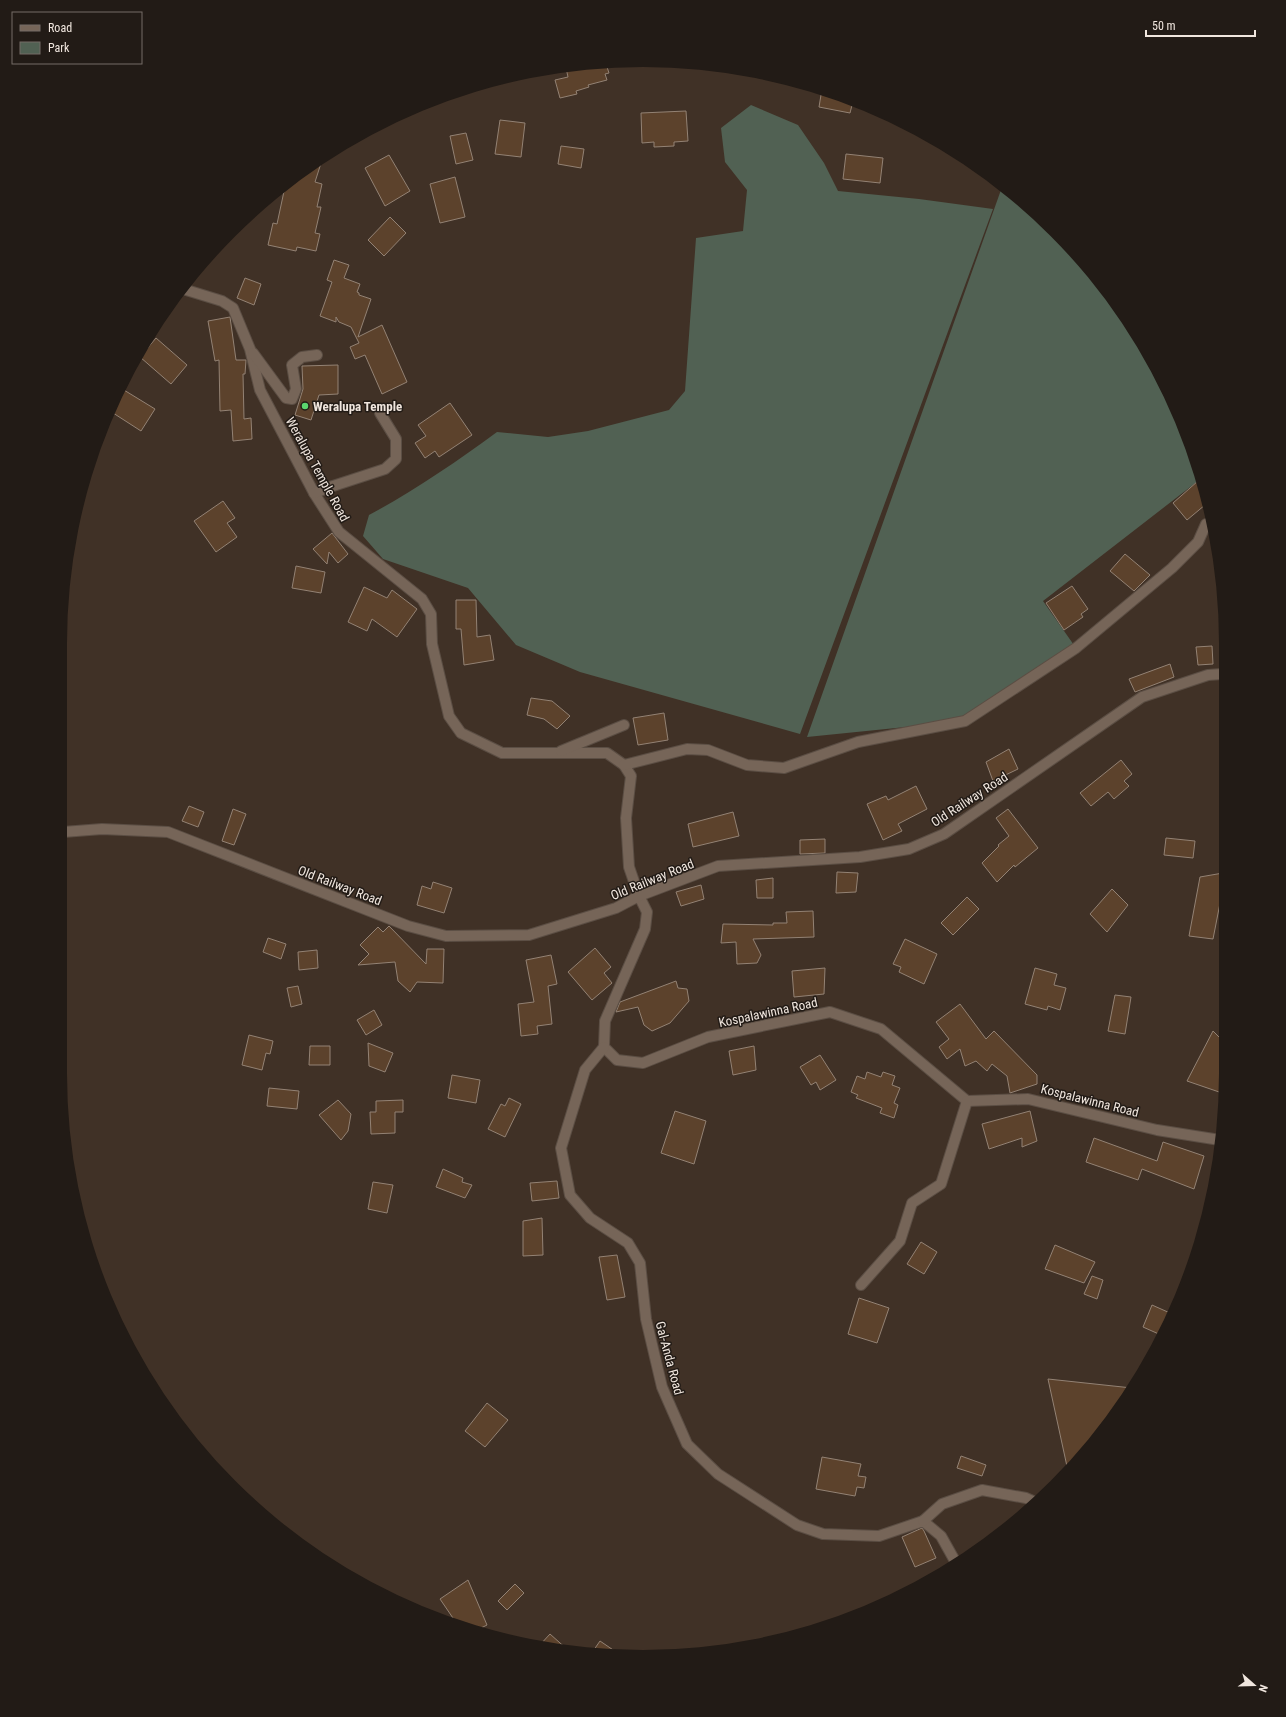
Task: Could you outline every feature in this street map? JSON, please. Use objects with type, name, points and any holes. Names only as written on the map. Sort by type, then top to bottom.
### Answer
[{"type":"street","name":"Weralupa Temple Road","points":[[187,290],[222,301],[234,308],[250,349],[260,390],[314,493],[339,532],[422,599],[431,614],[432,644],[448,716],[461,733],[502,753],[555,754],[607,752],[624,764]]},
{"type":"street","points":[[250,349],[286,398],[292,399],[296,389],[292,365],[302,357],[317,355]]},
{"type":"street","points":[[314,493],[385,469],[396,459],[396,439],[380,413]]},
{"type":"street","points":[[604,1047],[605,1021],[644,930],[647,912],[639,896],[629,867],[626,818],[631,776],[624,764],[687,749],[708,750],[747,765],[784,768],[858,742],[965,721],[1076,648],[1172,568],[1198,542],[1206,524]]},
{"type":"street","name":"Old Railway Road","points":[[67,832],[102,829],[168,832],[408,926],[446,936],[529,935],[616,908],[639,896],[718,866],[860,857],[909,849],[944,834],[1142,697],[1208,676],[1219,674]]},
{"type":"street","points":[[555,754],[624,725]]},
{"type":"street","name":"Kospalawinna Road","points":[[604,1047],[616,1060],[644,1063],[708,1037],[830,1012],[881,1029],[967,1101],[1028,1099],[1157,1130],[1215,1139]]},
{"type":"street","name":"Gal-Anda Road","points":[[604,1047],[585,1070],[561,1148],[570,1194],[590,1218],[628,1243],[640,1263],[646,1319],[662,1387],[687,1444],[718,1474],[797,1525],[810,1530],[823,1534],[879,1536],[923,1521]]},
{"type":"street","points":[[861,1285],[900,1241],[912,1203],[941,1184],[967,1101]]},
{"type":"street","points":[[954,1559],[941,1536],[923,1521],[942,1504],[982,1490],[1030,1500]]},
{"type":"green space","points":[[751,105],[798,125],[824,163],[838,191],[919,199],[993,209],[800,734],[580,672],[516,645],[468,588],[383,559],[363,536],[369,515],[434,476],[497,432],[548,437],[588,431],[669,410],[685,391],[696,238],[743,231],[747,190],[725,162],[721,128]]},
{"type":"green space","points":[[1000,191],[1023,210],[1076,263],[1100,292],[1122,323],[1160,388],[1175,423],[1196,483],[1043,601],[1076,648],[965,721],[807,737]]},
{"type":"building","points":[[605,68],[607,68],[609,73],[605,74],[607,80],[588,85],[589,87],[576,91],[577,94],[560,98],[555,80],[568,77],[567,72]]},
{"type":"building","points":[[821,96],[852,107],[850,113],[819,107]]},
{"type":"building","points":[[686,111],[688,141],[674,142],[674,146],[654,147],[654,142],[642,143],[641,113]]},
{"type":"building","points":[[500,120],[525,123],[521,157],[495,154]]},
{"type":"building","points":[[466,133],[473,160],[456,164],[450,136]]},
{"type":"building","points":[[561,146],[584,149],[581,168],[558,164]]},
{"type":"building","points":[[846,154],[883,158],[880,183],[843,179]]},
{"type":"building","points":[[389,155],[410,191],[385,206],[365,168]]},
{"type":"building","points":[[320,166],[315,182],[322,184],[317,207],[321,207],[315,233],[320,234],[316,251],[297,247],[296,251],[268,245],[273,223],[277,224],[284,193]]},
{"type":"building","points":[[455,177],[465,217],[440,223],[430,184]]},
{"type":"building","points":[[390,217],[406,233],[384,256],[368,240]]},
{"type":"building","points":[[334,260],[349,265],[344,278],[360,284],[357,292],[359,295],[371,299],[358,337],[382,325],[407,382],[382,394],[365,355],[355,359],[350,347],[359,343],[351,327],[339,322],[336,317],[336,322],[320,316],[332,282],[327,280]]},
{"type":"building","points":[[245,278],[261,284],[254,305],[237,298]]},
{"type":"building","points":[[230,317],[236,360],[246,360],[245,374],[243,374],[244,419],[251,418],[252,439],[233,441],[231,410],[220,411],[219,360],[215,361],[208,321]]},
{"type":"building","points":[[156,338],[187,365],[171,384],[142,359]]},
{"type":"building","points":[[338,365],[338,394],[319,395],[311,420],[295,415],[303,389],[302,366]]},
{"type":"building","points":[[125,391],[155,409],[141,431],[115,414]]},
{"type":"building","points":[[450,403],[472,435],[439,457],[435,451],[425,458],[415,443],[426,436],[418,425]]},
{"type":"building","points":[[1196,483],[1202,507],[1187,520],[1173,503]]},
{"type":"building","points":[[223,501],[235,518],[227,523],[237,537],[216,552],[194,521]]},
{"type":"building","points":[[332,533],[348,554],[338,563],[329,552],[327,564],[313,549]]},
{"type":"building","points":[[1125,554],[1150,575],[1134,591],[1110,571]]},
{"type":"building","points":[[296,566],[325,572],[321,593],[292,588]]},
{"type":"building","points":[[1072,586],[1088,609],[1081,614],[1083,617],[1064,630],[1046,603]]},
{"type":"building","points":[[364,587],[387,598],[392,590],[417,609],[397,637],[372,619],[367,631],[348,622]]},
{"type":"building","points":[[456,600],[476,600],[477,637],[490,635],[494,660],[464,665],[461,629],[456,629]]},
{"type":"building","points":[[1212,646],[1213,664],[1198,665],[1196,647]]},
{"type":"building","points":[[1170,664],[1174,677],[1135,692],[1129,679]]},
{"type":"building","points":[[531,698],[552,701],[570,716],[557,729],[544,719],[527,715]]},
{"type":"building","points":[[664,713],[668,740],[638,745],[633,718]]},
{"type":"building","points":[[1009,749],[1018,769],[993,781],[986,762]]},
{"type":"building","points":[[1121,760],[1132,774],[1124,781],[1129,786],[1114,799],[1108,792],[1091,806],[1080,793]]},
{"type":"building","points":[[916,786],[927,809],[898,824],[902,831],[883,840],[867,804],[886,796],[888,800]]},
{"type":"building","points":[[189,806],[204,812],[198,827],[182,821]]},
{"type":"building","points":[[233,809],[246,814],[234,845],[222,841]]},
{"type":"building","points":[[1008,809],[1038,848],[1015,867],[1014,865],[997,882],[982,863],[999,846],[998,845],[1009,836],[996,818]]},
{"type":"building","points":[[733,812],[739,836],[693,847],[688,824]]},
{"type":"building","points":[[1166,838],[1195,841],[1193,858],[1164,855]]},
{"type":"building","points":[[825,839],[825,853],[800,854],[800,840]]},
{"type":"building","points":[[837,872],[858,873],[856,892],[836,893]]},
{"type":"building","points":[[1219,874],[1219,908],[1213,939],[1189,936],[1200,877]]},
{"type":"building","points":[[773,878],[773,898],[757,898],[756,880]]},
{"type":"building","points":[[433,882],[452,888],[444,913],[417,905],[422,886],[431,889]]},
{"type":"building","points":[[701,885],[704,899],[681,906],[676,892]]},
{"type":"building","points":[[1112,889],[1128,905],[1107,932],[1090,914]]},
{"type":"building","points":[[967,897],[979,909],[953,935],[941,923]]},
{"type":"building","points":[[813,911],[814,937],[753,939],[761,955],[757,963],[737,964],[736,942],[721,943],[723,924],[773,925],[773,923],[787,923],[786,912]]},
{"type":"building","points":[[389,926],[426,964],[427,949],[444,949],[443,983],[417,982],[410,992],[398,981],[395,962],[358,965],[369,954],[360,945],[378,927],[383,932]]},
{"type":"building","points":[[268,938],[286,944],[281,959],[263,952]]},
{"type":"building","points":[[905,939],[937,954],[924,984],[899,972],[901,967],[893,964]]},
{"type":"building","points":[[595,948],[611,967],[604,973],[612,983],[592,1000],[568,972]]},
{"type":"building","points":[[317,950],[318,968],[299,970],[298,952]]},
{"type":"building","points":[[551,955],[557,984],[548,986],[552,1024],[537,1026],[538,1034],[521,1036],[518,1004],[534,1002],[526,960]]},
{"type":"building","points":[[825,968],[824,994],[794,997],[792,971]]},
{"type":"building","points":[[1035,968],[1057,974],[1054,985],[1066,988],[1060,1010],[1048,1006],[1047,1010],[1025,1004]]},
{"type":"building","points":[[676,981],[678,988],[687,989],[689,1001],[670,1023],[652,1031],[644,1025],[638,1007],[616,1012],[620,1002]]},
{"type":"building","points":[[298,986],[302,1004],[291,1007],[287,988]]},
{"type":"building","points":[[1115,995],[1131,997],[1125,1034],[1108,1031]]},
{"type":"building","points":[[960,1004],[986,1039],[994,1031],[1037,1075],[1037,1084],[1010,1093],[1007,1076],[992,1064],[987,1071],[976,1061],[965,1066],[960,1049],[947,1059],[939,1047],[949,1039],[936,1022]]},
{"type":"building","points":[[374,1010],[382,1025],[366,1035],[357,1020]]},
{"type":"building","points":[[1213,1031],[1219,1037],[1219,1092],[1187,1081]]},
{"type":"building","points":[[249,1035],[273,1041],[270,1054],[266,1053],[262,1070],[242,1065]]},
{"type":"building","points":[[368,1043],[393,1053],[385,1072],[369,1066]]},
{"type":"building","points":[[310,1046],[330,1046],[330,1065],[309,1065]]},
{"type":"building","points":[[754,1046],[756,1070],[733,1075],[729,1051]]},
{"type":"building","points":[[820,1055],[836,1080],[820,1090],[816,1082],[811,1085],[800,1067]]},
{"type":"building","points":[[867,1072],[881,1077],[883,1072],[895,1076],[892,1085],[900,1088],[894,1103],[898,1105],[894,1118],[880,1113],[882,1108],[856,1098],[858,1095],[851,1092],[857,1076],[865,1079]]},
{"type":"building","points":[[452,1075],[480,1080],[476,1103],[448,1098]]},
{"type":"building","points":[[269,1088],[299,1091],[297,1109],[267,1106]]},
{"type":"building","points":[[509,1098],[521,1104],[505,1137],[488,1129],[501,1104],[505,1106]]},
{"type":"building","points":[[338,1100],[351,1114],[348,1131],[341,1140],[319,1115]]},
{"type":"building","points":[[403,1100],[403,1112],[395,1112],[395,1133],[371,1134],[370,1112],[376,1112],[376,1101]]},
{"type":"building","points":[[675,1111],[706,1121],[694,1164],[661,1153]]},
{"type":"building","points":[[1030,1111],[1037,1141],[1022,1147],[1022,1138],[989,1149],[982,1124]]},
{"type":"building","points":[[1094,1138],[1157,1161],[1163,1142],[1204,1156],[1194,1189],[1142,1169],[1138,1180],[1086,1162]]},
{"type":"building","points":[[443,1169],[463,1178],[462,1182],[472,1185],[465,1198],[436,1187]]},
{"type":"building","points":[[557,1181],[559,1198],[532,1201],[530,1183]]},
{"type":"building","points":[[373,1182],[393,1185],[387,1213],[368,1209]]},
{"type":"building","points":[[542,1218],[543,1255],[523,1256],[523,1221]]},
{"type":"building","points":[[921,1242],[937,1252],[924,1274],[907,1264]]},
{"type":"building","points":[[1055,1245],[1095,1262],[1084,1283],[1045,1269]]},
{"type":"building","points":[[617,1255],[625,1297],[607,1300],[599,1257]]},
{"type":"building","points":[[1092,1276],[1103,1280],[1097,1299],[1084,1294]]},
{"type":"building","points":[[859,1298],[889,1308],[877,1343],[848,1334]]},
{"type":"building","points":[[1152,1305],[1167,1312],[1158,1333],[1143,1327]]},
{"type":"building","points":[[1048,1379],[1126,1387],[1100,1425],[1066,1464]]},
{"type":"building","points":[[487,1403],[508,1420],[485,1447],[465,1431]]},
{"type":"building","points":[[961,1456],[986,1465],[982,1476],[957,1468]]},
{"type":"building","points":[[822,1457],[861,1464],[858,1476],[866,1477],[864,1488],[857,1487],[855,1496],[816,1489]]},
{"type":"building","points":[[922,1528],[936,1558],[915,1567],[902,1537]]},
{"type":"building","points":[[468,1580],[487,1625],[483,1627],[452,1617],[440,1599]]},
{"type":"building","points":[[515,1584],[524,1593],[507,1610],[498,1601]]},
{"type":"building","points":[[550,1634],[561,1644],[544,1641]]},
{"type":"building","points":[[600,1641],[612,1649],[605,1649],[595,1648]]},
{"type":"place","name":"Weralupa Temple","points":[[305,406]]}]
